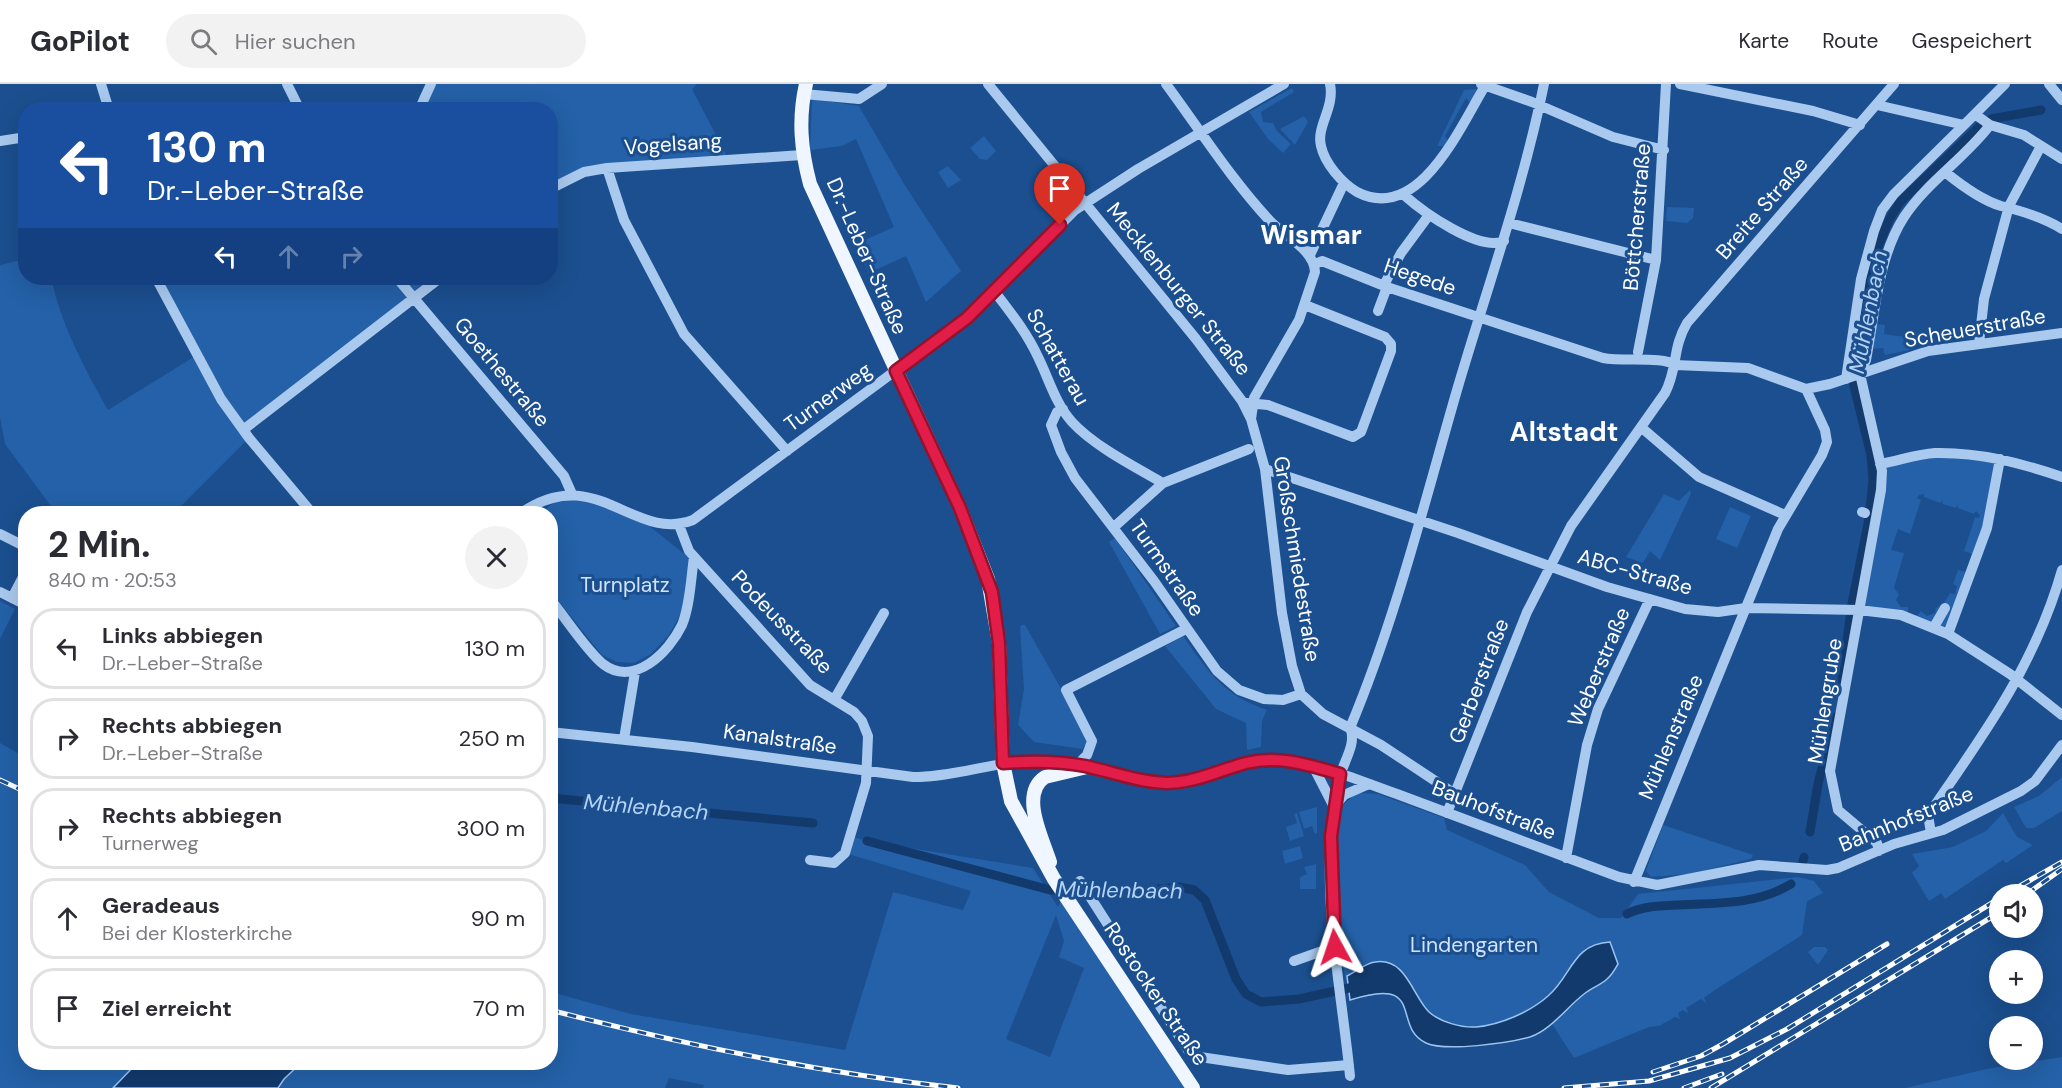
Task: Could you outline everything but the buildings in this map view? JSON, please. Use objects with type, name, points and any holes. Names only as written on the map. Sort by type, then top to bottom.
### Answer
[{"type":"main road","name":"Dr.-Leber-Straße","points":[[805,89],[801,121],[802,155],[815,198],[960,508],[992,592],[999,643],[1003,763]]},
{"type":"main road","name":"Rostocker Straße","points":[[1003,763],[1011,801],[1054,879],[1193,1088]]},
{"type":"main road","points":[[1054,879],[1033,809],[1034,791],[1045,777],[1082,766]]},
{"type":"street","points":[[101,84],[107,102]]},
{"type":"street","points":[[287,84],[296,102]]},
{"type":"street","points":[[423,102],[431,84]]},
{"type":"street","points":[[805,89],[859,99],[882,84]]},
{"type":"street","name":"Mecklenburger Straße","points":[[988,84],[1200,343],[1247,404]]},
{"type":"street","points":[[1166,84],[1235,180],[1271,222],[1312,259],[1315,272],[1305,305],[1261,385],[1247,404]]},
{"type":"street","name":"Turnerweg","points":[[679,525],[693,520],[951,331],[995,292],[1075,210],[1086,205],[1138,169],[1284,84]]},
{"type":"street","points":[[1330,84],[1332,95],[1330,108],[1320,140],[1324,154],[1344,183],[1360,193],[1381,198],[1404,195],[1424,179],[1440,159],[1483,85],[1613,137],[1664,150]]},
{"type":"street","points":[[1080,881],[1188,1050],[1200,1057],[1288,1070],[1350,1071],[1330,880],[1334,807],[1340,774],[1351,745],[1350,728],[1391,623],[1415,519],[1504,241],[1544,84]]},
{"type":"street","name":"Böttcherstraße","points":[[1638,352],[1656,260],[1666,84]]},
{"type":"street","points":[[1680,84],[1813,111],[1860,125]]},
{"type":"street","name":"Breite Straße","points":[[1642,428],[1665,393],[1674,365],[1674,350],[1687,323],[1894,84]]},
{"type":"street","points":[[1846,379],[1861,279],[1882,210],[1894,194],[1964,125],[1979,114],[2005,84]]},
{"type":"street","points":[[2049,84],[2062,100]]},
{"type":"street","points":[[1877,105],[1964,125]]},
{"type":"street","points":[[1979,114],[1989,127],[2016,132],[2062,159]]},
{"type":"street","points":[[1860,374],[1866,360],[1887,255],[1893,238],[1904,217],[1989,127]]},
{"type":"street","points":[[0,141],[18,138]]},
{"type":"street","points":[[1979,343],[1984,299],[2009,206],[2041,146]]},
{"type":"street","name":"Vogelsang","points":[[558,185],[584,172],[607,168],[802,155]]},
{"type":"street","points":[[607,168],[624,220],[684,334],[787,451]]},
{"type":"street","points":[[1945,172],[1978,195],[2062,229]]},
{"type":"street","points":[[1312,259],[1344,183]]},
{"type":"street","points":[[1404,195],[1429,215],[1489,243],[1504,241]]},
{"type":"street","points":[[1378,311],[1385,286],[1401,253],[1429,215]]},
{"type":"street","points":[[1509,223],[1656,260]]},
{"type":"street","name":"Hegede","points":[[1312,259],[1385,286],[1603,358],[1622,362],[1663,359],[1674,365],[1738,366],[1806,389]]},
{"type":"street","points":[[160,285],[221,399],[243,430],[306,506]]},
{"type":"street","name":"Goethestraße","points":[[403,285],[564,476],[572,494]]},
{"type":"street","points":[[243,430],[430,285]]},
{"type":"street","name":"Schatterau","points":[[995,292],[1021,326],[1039,358],[1055,397],[1073,423],[1108,449],[1163,483]]},
{"type":"street","points":[[1247,404],[1268,405],[1354,437],[1360,434],[1390,355],[1391,344],[1385,337],[1305,305]]},
{"type":"street","name":"Scheuerstraße","points":[[1806,389],[1846,379],[1922,353],[1979,343],[2062,333]]},
{"type":"street","name":"Mühlengrube","points":[[1860,374],[1880,465],[1878,515],[1830,771],[1838,810],[1877,843],[1880,851]]},
{"type":"street","points":[[1261,385],[1260,395],[1268,405]]},
{"type":"street","name":"Mühlenstraße","points":[[1634,882],[1785,515],[1822,455],[1827,442],[1825,430],[1806,389]]},
{"type":"street","name":"Großschmiedestraße","points":[[1247,404],[1265,469],[1282,613],[1292,666],[1301,694],[1311,705],[1350,728]]},
{"type":"street","name":"Turmstraße","points":[[1063,409],[1057,412],[1051,425],[1061,452],[1075,478],[1114,527],[1217,671],[1239,690],[1283,700],[1301,694]]},
{"type":"street","points":[[1642,428],[1699,477],[1785,515]]},
{"type":"street","name":"Gerberstraße","points":[[1447,813],[1527,612],[1571,526],[1642,428]]},
{"type":"street","points":[[1114,527],[1163,483],[1249,449]]},
{"type":"street","points":[[1880,465],[1933,453],[1972,454],[2000,459],[2062,477]]},
{"type":"street","points":[[1948,634],[1958,600],[1987,528],[2000,459]]},
{"type":"street","name":"ABC-Straße","points":[[1265,469],[1607,587],[1684,609],[1718,612],[1746,608],[1859,610],[1901,615],[1948,634],[2018,680],[2062,715]]},
{"type":"street","points":[[532,506],[572,494],[591,496],[662,524],[679,525]]},
{"type":"street","name":"Podeusstraße","points":[[679,525],[689,551],[694,557],[810,685],[862,721],[868,736],[866,783],[845,853],[834,863],[810,860]]},
{"type":"street","points":[[0,534],[18,543]]},
{"type":"street","points":[[558,610],[603,664],[618,671],[635,672],[652,663],[670,644],[682,624],[694,557]]},
{"type":"street","points":[[1931,833],[1928,815],[1978,747],[2018,680],[2048,611],[2062,570]]},
{"type":"street","points":[[12,598],[18,586]]},
{"type":"street","points":[[0,592],[18,601]]},
{"type":"street","name":"Weberstraße","points":[[1566,858],[1587,745],[1595,718],[1650,600]]},
{"type":"street","points":[[1934,627],[1945,608]]},
{"type":"street","points":[[834,700],[884,613]]},
{"type":"street","points":[[1082,766],[1092,741],[1066,690],[1186,629]]},
{"type":"street","points":[[624,739],[635,672]]},
{"type":"street","name":"Bauhofstraße","points":[[1350,728],[1398,755],[1455,794]]},
{"type":"street","name":"Kanalstraße","points":[[558,733],[624,739],[914,777],[939,777],[1003,763]]},
{"type":"street","name":"Bahnhofstraße","points":[[1634,882],[1657,885],[1759,864],[1827,870],[1850,864],[1957,824],[2021,791],[2041,774],[2062,745]]},
{"type":"street","points":[[1003,763],[1036,761],[1082,766],[1131,778],[1168,783],[1194,779],[1258,760],[1292,761],[1340,774]]},
{"type":"street","points":[[1313,766],[1334,807]]},
{"type":"street","name":"Bauhofstraße","points":[[1340,774],[1634,882]]},
{"type":"street","points":[[1334,807],[1344,795],[1369,784]]},
{"type":"street","points":[[1294,962],[1325,950]]},
{"type":"green space","points":[[431,84],[697,84],[692,89],[729,160],[607,168],[558,186],[558,102],[423,102]]},
{"type":"green space","points":[[1292,88],[1294,92],[1261,112],[1263,122],[1273,123],[1277,131],[1291,144],[1283,153],[1268,139],[1249,112]]},
{"type":"green space","points":[[1476,89],[1477,94],[1471,104],[1466,98],[1445,136],[1449,142],[1446,146],[1437,146],[1464,90]]},
{"type":"green space","points":[[812,99],[859,106],[904,184],[961,271],[926,302],[906,256],[869,273],[856,244],[894,227],[856,139],[842,146],[810,150]]},
{"type":"green space","points":[[1304,116],[1308,122],[1295,145],[1280,129]]},
{"type":"green space","points":[[984,136],[996,151],[987,160],[980,159],[970,148]]},
{"type":"green space","points":[[948,166],[961,180],[948,188],[938,172]]},
{"type":"green space","points":[[1667,207],[1694,208],[1693,218],[1687,223],[1666,221]]},
{"type":"green space","points":[[18,261],[18,285],[53,285],[61,313],[82,362],[108,410],[197,355],[160,285],[431,285],[243,429],[249,438],[181,506],[51,506],[5,444],[0,417],[0,265]]},
{"type":"green space","points":[[1877,324],[1885,325],[1884,334],[1912,338],[1910,350],[1885,355],[1883,348],[1873,349]]},
{"type":"green space","points":[[1914,457],[2000,459],[1996,487],[1948,634],[1924,623],[1859,610],[1880,464]],"holes":[[[1924,494],[1924,497],[1940,503],[1943,500],[1942,504],[1956,508],[1957,504],[1958,508],[1974,514],[1976,511],[1980,515],[1979,518],[1975,517],[1964,551],[1972,554],[1966,572],[1958,570],[1953,584],[1957,586],[1955,594],[1950,593],[1943,605],[1936,607],[1935,613],[1927,616],[1921,611],[1917,616],[1908,613],[1908,607],[1901,607],[1896,600],[1899,594],[1894,588],[1904,553],[1891,550],[1898,529],[1910,534],[1921,500],[1917,498]]]},
{"type":"green space","points":[[1690,490],[1691,494],[1660,560],[1650,551],[1643,563],[1626,557],[1664,494],[1679,501]]},
{"type":"green space","name":"Turnplatz","points":[[563,496],[589,499],[643,521],[693,561],[695,588],[669,635],[651,654],[634,663],[617,662],[602,655],[558,601],[558,506],[549,506]]},
{"type":"green space","points":[[1730,507],[1751,516],[1737,548],[1716,539]]},
{"type":"green space","points":[[1115,538],[1176,626],[1160,634],[1109,542]]},
{"type":"green space","points":[[0,601],[15,609],[0,639]]},
{"type":"green space","points":[[1025,625],[1089,738],[1082,749],[1034,742],[1018,725],[1024,689],[1020,627]]},
{"type":"green space","points":[[1183,636],[1209,672],[1228,690],[1267,710],[1262,721],[1261,747],[1247,750],[1246,723],[1216,709],[1165,646]]},
{"type":"green space","points":[[0,743],[18,753],[18,1070],[130,1070],[113,1088],[0,1088]]},
{"type":"green space","points":[[2062,777],[2062,811],[2034,828],[2026,828],[2014,807],[2039,796]]},
{"type":"green space","name":"Lindengarten","points":[[1378,794],[1444,818],[1447,830],[1525,865],[1549,892],[1599,918],[1621,918],[1638,894],[1798,877],[1814,881],[1823,893],[1807,901],[1802,935],[1715,990],[1704,998],[1707,1004],[1701,999],[1686,1008],[1689,1014],[1683,1010],[1678,1013],[1680,1019],[1675,1017],[1659,1026],[1649,1027],[1574,1058],[1552,1024],[1535,1035],[1508,1042],[1474,1046],[1441,1045],[1417,1036],[1404,1007],[1392,995],[1377,993],[1350,1000],[1341,955],[1335,879],[1338,810],[1354,795]]},
{"type":"green space","points":[[1317,807],[1317,833],[1315,834],[1312,826],[1304,829],[1299,812]]},
{"type":"green space","points":[[1297,813],[1304,836],[1290,841],[1286,827],[1297,823],[1294,814]]},
{"type":"green space","points":[[2003,813],[2017,837],[2033,845],[2006,863],[2003,860],[1945,899],[1941,893],[1929,901],[1912,873],[1919,866],[1912,854],[1953,847],[1986,831]]},
{"type":"green space","points":[[1663,825],[1753,855],[1751,859],[1689,874],[1651,877],[1646,871]]},
{"type":"green space","points":[[851,836],[867,841],[1033,868],[1058,907],[1064,894],[1193,1088],[703,1088],[704,1085],[669,1078],[665,1088],[278,1088],[294,1070],[558,1070],[558,994],[631,1014],[845,1050],[893,892],[963,910],[971,891],[845,853]],"holes":[[[1056,915],[1064,941],[1059,957],[1084,968],[1050,1057],[1006,1039]]]},
{"type":"green space","points":[[1300,846],[1303,858],[1285,864],[1282,851]]},
{"type":"green space","points":[[1316,864],[1316,889],[1300,889],[1300,877],[1307,874],[1304,867]]},
{"type":"green space","points":[[1814,947],[1825,947],[1828,950],[1818,965],[1808,952]]},
{"type":"green space","points":[[2062,1057],[2062,1088],[1905,1088],[1989,1069],[2043,1070],[2043,1060]]},
{"type":"shaded area","points":[[1610,942],[1618,964],[1610,976],[1584,994],[1545,1029],[1530,1037],[1477,1046],[1435,1046],[1416,1036],[1399,998],[1389,994],[1374,994],[1350,1000],[1347,976],[1372,963],[1386,962],[1401,971],[1423,1005],[1434,1016],[1470,1027],[1495,1024],[1514,1017],[1541,1002],[1556,988],[1574,962],[1588,948]]},
{"type":"shaded area","points":[[130,1070],[294,1070],[278,1088],[113,1088]]},
{"type":"waterway","name":"Mühlenbach","points":[[1991,119],[2041,110]]},
{"type":"waterway","name":"Mühlenbach","points":[[1852,604],[1869,519],[1873,480],[1871,455],[1854,386],[1854,362],[1877,249],[1889,220],[1900,202],[1980,126]]},
{"type":"waterway","name":"Mühlenbach","points":[[1842,680],[1850,618]]},
{"type":"waterway","name":"Mühlenbach","points":[[1810,832],[1818,784],[1835,717]]},
{"type":"waterway","name":"Mühlenbach","points":[[558,799],[813,823]]},
{"type":"waterway","name":"Mühlenbach","points":[[867,841],[1050,890],[1131,892],[1179,887],[1194,890],[1205,900],[1236,979],[1246,994],[1261,1002],[1299,999],[1358,986]]},
{"type":"waterway","name":"Mühlenbach","points":[[1803,861],[1804,857]]},
{"type":"waterway","name":"Mühlenbach","points":[[1627,914],[1651,907],[1736,902],[1764,896],[1791,884]]},
{"type":"railway","points":[[0,780],[18,788]]},
{"type":"railway","points":[[2024,884],[2062,862]]},
{"type":"railway","points":[[2041,884],[2062,869]]},
{"type":"railway","points":[[1564,1088],[1649,1081],[1730,1058],[1787,1029],[1989,905]]},
{"type":"railway","points":[[1711,1088],[1989,919]]},
{"type":"railway","points":[[1653,1072],[1701,1056],[1723,1044],[1887,944]]},
{"type":"railway","points":[[558,1012],[651,1035],[804,1066],[958,1088]]},
{"type":"railway","points":[[1684,1088],[1722,1074]]},
{"type":"district","name":"Wismar","points":[[1311,234]]},
{"type":"district","name":"Altstadt","points":[[1564,431]]},
{"type":"route","points":[[1060,225],[967,318],[896,371],[960,508],[992,592],[999,643],[1003,763],[1044,761],[1077,765],[1148,782],[1168,783],[1194,779],[1258,760],[1273,759],[1292,761],[1340,774],[1331,836],[1330,880],[1335,947]]}]
